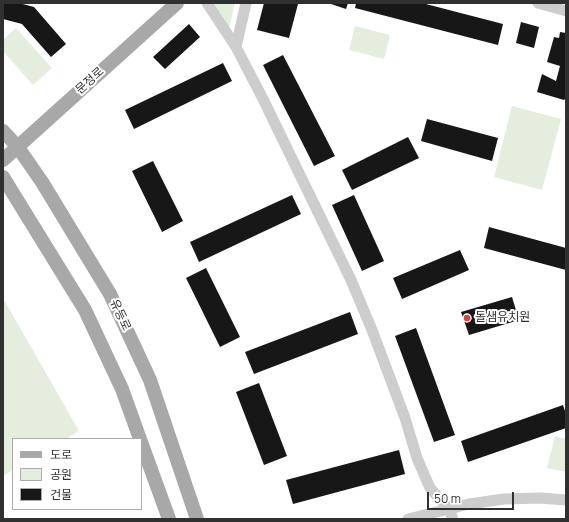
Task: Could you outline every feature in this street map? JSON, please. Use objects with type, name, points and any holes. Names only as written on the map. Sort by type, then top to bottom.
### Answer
[{"type":"main road","name":"문정로","points":[[3,160],[177,3]]},
{"type":"main road","name":"유등로","points":[[3,131],[17,146],[42,182],[110,294],[150,380],[197,519]]},
{"type":"main road","points":[[3,177],[85,310],[122,389],[140,438]]},
{"type":"main road","points":[[142,445],[168,519]]},
{"type":"street","points":[[207,3],[236,47],[351,280],[372,330],[417,458],[430,488],[451,514]]},
{"type":"street","points":[[236,47],[246,3]]},
{"type":"street","points":[[538,3],[566,11]]},
{"type":"street","points":[[408,519],[451,514],[504,499],[540,498],[566,500]]},
{"type":"green space","points":[[214,3],[235,3],[229,29],[227,29]]},
{"type":"green space","points":[[355,26],[390,35],[384,59],[349,50]]},
{"type":"green space","points":[[16,28],[52,68],[33,85],[3,51],[3,40]]},
{"type":"green space","points":[[512,106],[561,119],[542,190],[494,177]]},
{"type":"green space","points":[[3,298],[79,431],[68,438],[12,438],[12,471],[3,476]]},
{"type":"green space","points":[[555,436],[566,439],[566,472],[547,468]]},
{"type":"building","points":[[3,3],[19,3],[34,7],[66,44],[51,57],[22,24],[3,19]]},
{"type":"building","points":[[264,3],[298,4],[289,38],[257,30]]},
{"type":"building","points":[[328,3],[348,3],[346,9]]},
{"type":"building","points":[[356,3],[422,3],[503,24],[498,45],[355,8]]},
{"type":"building","points":[[521,22],[539,27],[534,48],[516,43]]},
{"type":"building","points":[[189,24],[200,37],[165,69],[153,57]]},
{"type":"building","points":[[560,32],[566,33],[566,98],[564,100],[537,92],[542,74],[556,81],[560,66],[547,62],[554,37],[559,38]]},
{"type":"building","points":[[283,55],[335,156],[314,166],[263,65]]},
{"type":"building","points":[[223,63],[232,81],[134,129],[125,110]]},
{"type":"building","points":[[427,119],[498,138],[492,161],[421,141]]},
{"type":"building","points":[[408,137],[419,158],[352,190],[342,170]]},
{"type":"building","points":[[153,161],[183,221],[162,232],[132,171]]},
{"type":"building","points":[[292,195],[301,214],[199,262],[190,242]]},
{"type":"building","points":[[354,195],[384,261],[362,271],[332,205]]},
{"type":"building","points":[[489,227],[566,248],[566,270],[484,248]]},
{"type":"building","points":[[460,250],[469,270],[402,299],[393,278]]},
{"type":"building","points":[[206,268],[240,337],[220,347],[186,278]]},
{"type":"building","points":[[512,297],[519,320],[469,335],[461,312]]},
{"type":"building","points":[[350,312],[358,334],[254,374],[245,352]]},
{"type":"building","points":[[416,328],[455,435],[434,442],[395,336]]},
{"type":"building","points":[[259,383],[287,456],[264,465],[236,392]]},
{"type":"building","points":[[563,405],[566,414],[566,428],[468,462],[461,441]]},
{"type":"building","points":[[399,450],[405,474],[293,504],[286,480]]},
{"type":"place","name":"돌샘유치원","points":[[467,318]]}]
